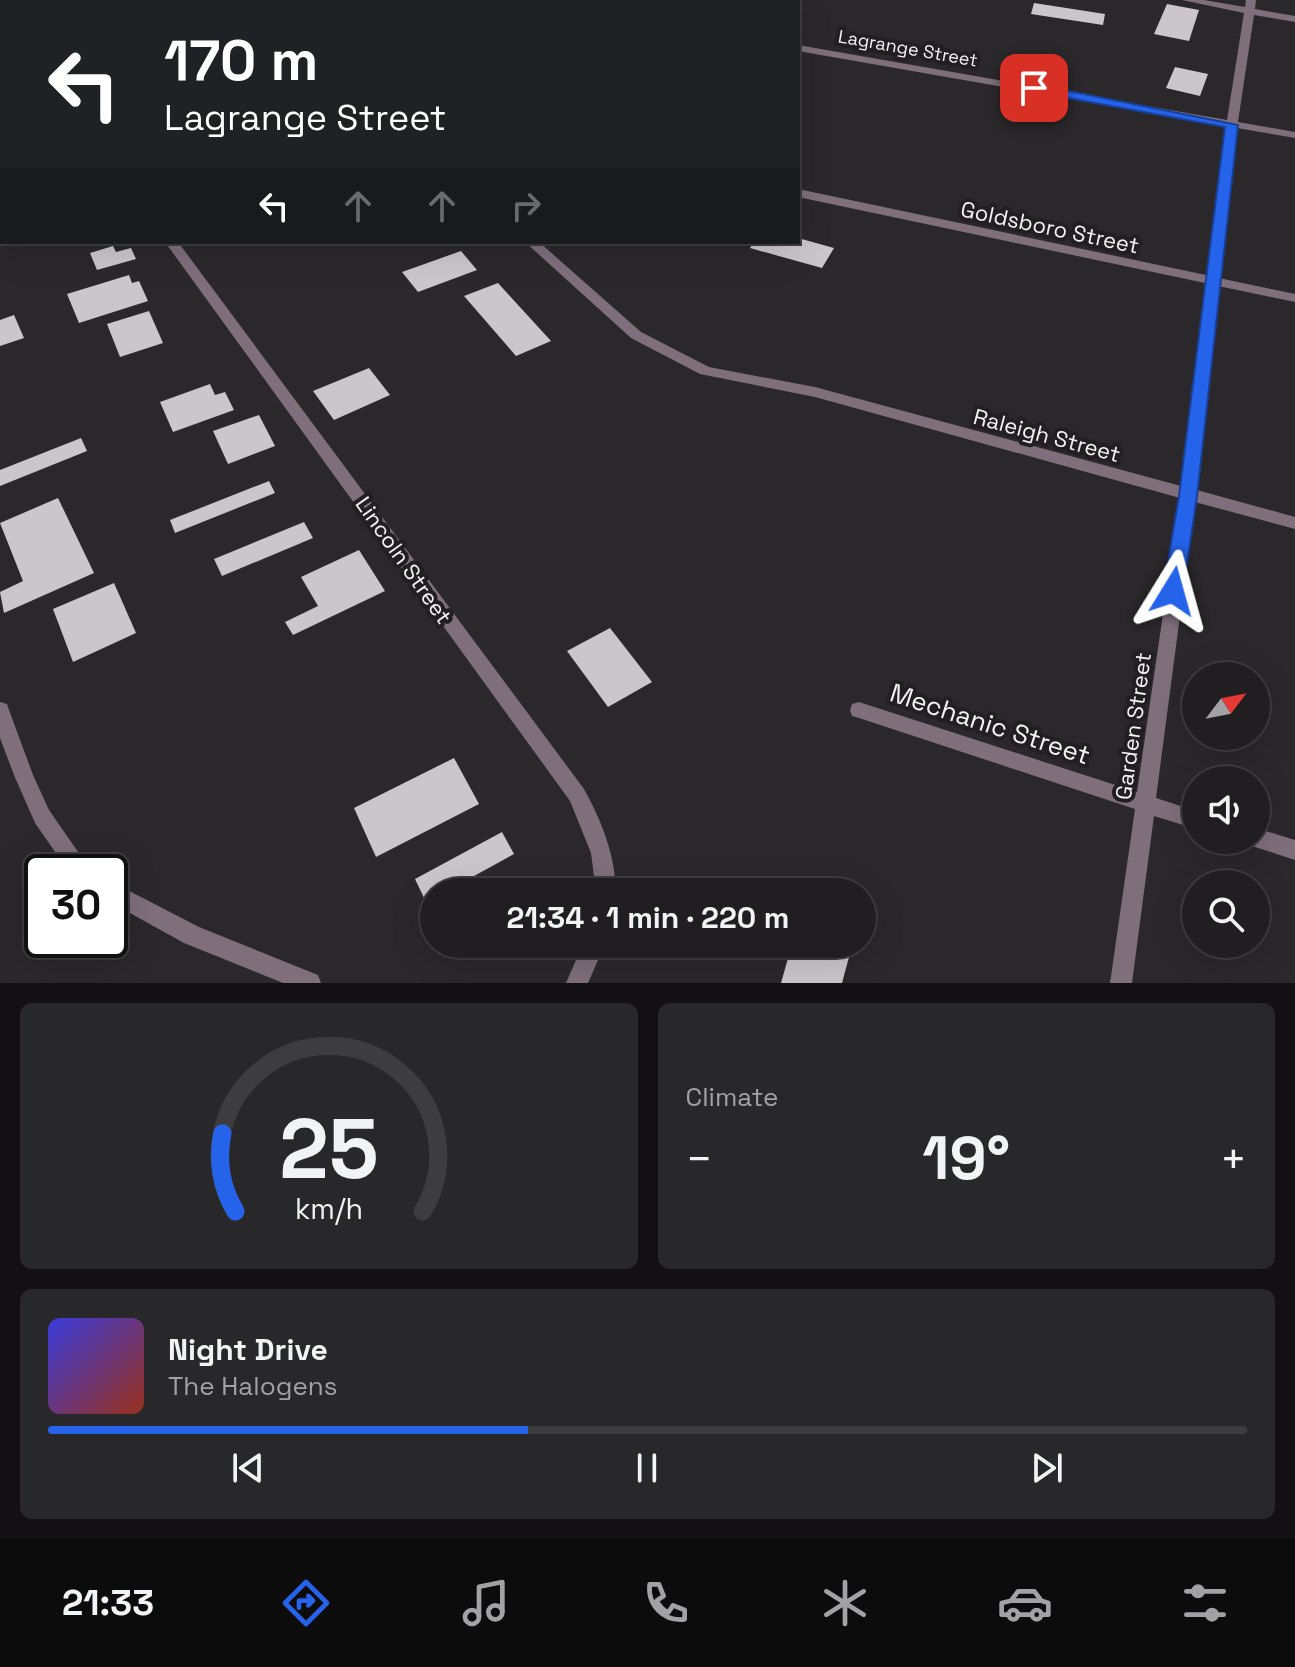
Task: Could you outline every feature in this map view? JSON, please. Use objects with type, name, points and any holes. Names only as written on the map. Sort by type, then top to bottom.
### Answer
[{"type":"street","points":[[1187,0],[1250,5],[1295,19]]},
{"type":"street","name":"Garden Street","points":[[1121,983],[1188,496],[1232,125],[1250,5]]},
{"type":"street","name":"Lagrange Street","points":[[800,48],[1295,135]]},
{"type":"street","name":"Goldsboro Street","points":[[800,193],[1295,298]]},
{"type":"street","name":"Lincoln Street","points":[[172,244],[577,795],[594,828],[606,865],[606,878]]},
{"type":"street","name":"Raleigh Street","points":[[533,244],[653,347],[705,371],[788,387],[1295,523]]},
{"type":"street","points":[[0,710],[37,814],[65,854]]},
{"type":"street","name":"Mechanic Street","points":[[859,710],[1182,816]]},
{"type":"street","points":[[1270,842],[1295,850]]},
{"type":"street","points":[[128,901],[192,935],[310,983]]},
{"type":"street","points":[[577,983],[588,958]]},
{"type":"building","points":[[1034,3],[1105,14],[1103,25],[1031,14]]},
{"type":"building","points":[[1167,4],[1199,10],[1189,41],[1154,34]]},
{"type":"building","points":[[1175,67],[1208,74],[1200,96],[1166,88]]},
{"type":"building","points":[[800,239],[834,248],[822,268],[750,248],[753,244],[800,244]]},
{"type":"building","points":[[113,246],[116,252],[131,248],[136,259],[97,270],[90,253]]},
{"type":"building","points":[[461,251],[477,270],[418,292],[402,272]]},
{"type":"building","points":[[129,275],[132,283],[139,281],[148,301],[79,323],[67,294]]},
{"type":"building","points":[[498,283],[551,341],[516,356],[464,296]]},
{"type":"building","points":[[149,311],[163,343],[120,357],[107,324]]},
{"type":"building","points":[[14,315],[24,338],[0,346],[0,320]]},
{"type":"building","points":[[369,368],[390,395],[334,420],[313,391]]},
{"type":"building","points":[[210,384],[215,395],[225,392],[234,410],[173,432],[160,402]]},
{"type":"building","points":[[259,415],[275,446],[228,464],[213,431]]},
{"type":"building","points":[[81,438],[87,451],[0,486],[0,470]]},
{"type":"building","points":[[269,481],[275,493],[175,533],[170,520]]},
{"type":"building","points":[[58,498],[94,573],[4,613],[0,592],[23,581],[0,523]]},
{"type":"building","points":[[304,522],[313,538],[222,576],[214,559]]},
{"type":"building","points":[[359,550],[385,591],[293,635],[285,622],[318,606],[301,577]]},
{"type":"building","points":[[114,583],[136,633],[73,662],[53,609]]},
{"type":"building","points":[[610,628],[652,682],[608,707],[567,651]]},
{"type":"building","points":[[454,758],[479,804],[376,857],[354,808]]},
{"type":"building","points":[[502,832],[514,854],[470,878],[420,878],[420,889],[415,879]]},
{"type":"building","points":[[788,958],[849,958],[842,983],[781,983]]},
{"type":"route","points":[[1034,88],[1232,125],[1188,496],[1173,591]]}]
